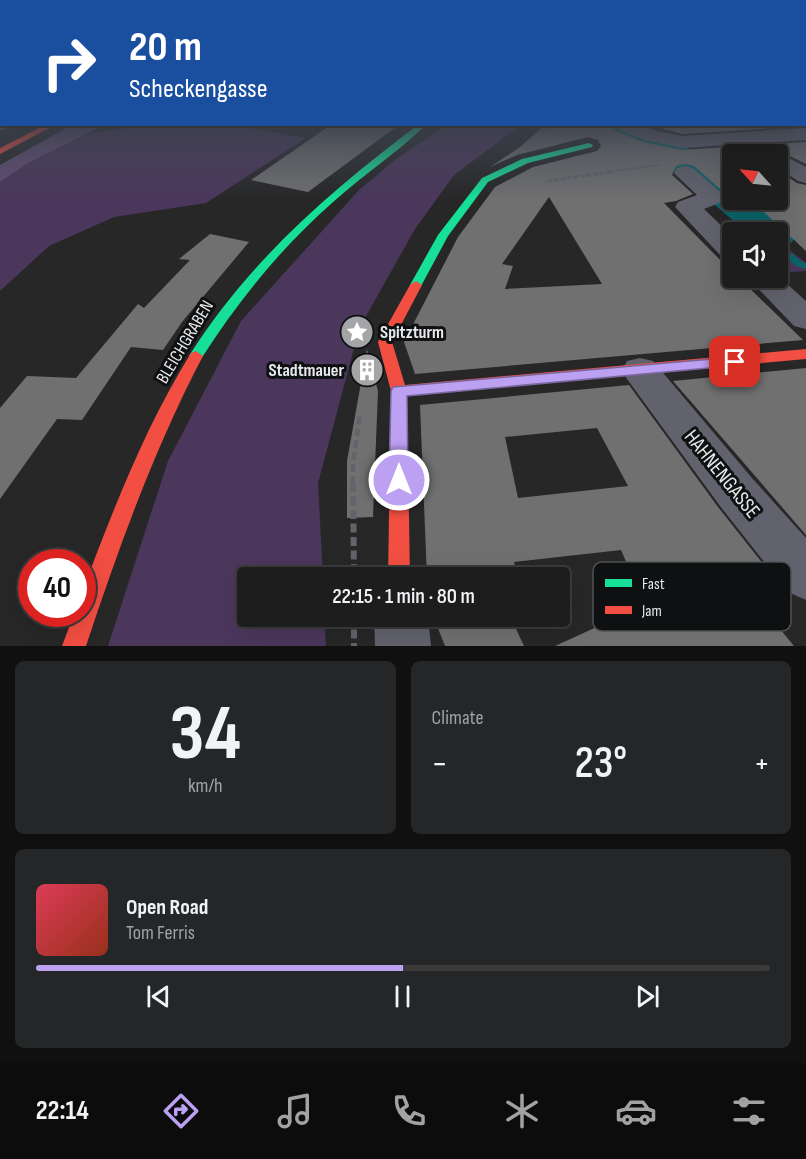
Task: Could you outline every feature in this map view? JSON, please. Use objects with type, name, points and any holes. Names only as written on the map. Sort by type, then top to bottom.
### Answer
[{"type":"street","points":[[0,151],[24,139]]},
{"type":"street","name":"BLEICHGRABEN","points":[[74,646],[138,467],[182,379],[221,314],[282,243],[325,201],[405,139]]},
{"type":"street","points":[[667,139],[682,142],[717,139]]},
{"type":"street","points":[[399,567],[399,391],[385,342],[443,235],[485,180],[525,160],[589,145]]},
{"type":"street","points":[[788,165],[806,177]]},
{"type":"street","points":[[685,172],[714,197],[687,207],[722,240]]},
{"type":"street","points":[[773,288],[806,319]]},
{"type":"street","points":[[399,391],[806,354]]},
{"type":"street","name":"HAHNENGASSE","points":[[640,370],[693,439],[806,575]]},
{"type":"street","points":[[402,627],[403,646]]},
{"type":"path","points":[[509,167],[537,182],[669,163],[685,172]]},
{"type":"path","points":[[354,627],[354,646]]},
{"type":"shaded area","points":[[47,139],[76,139],[27,164],[0,182],[0,165]]},
{"type":"shaded area","points":[[77,139],[304,139],[206,203],[114,217],[49,246],[0,291],[0,182],[27,164]]},
{"type":"shaded area","points":[[426,139],[502,139],[454,175],[415,229],[365,318],[356,341],[318,483],[322,567],[237,567],[237,627],[325,627],[326,646],[108,646],[168,461],[241,321],[359,190],[395,160]]},
{"type":"shaded area","points":[[788,249],[806,263],[806,271],[788,272]]},
{"type":"building","points":[[310,139],[380,139],[308,192],[251,180]]},
{"type":"building","points":[[529,139],[580,139],[517,155],[490,167]]},
{"type":"building","points":[[595,139],[636,139],[682,150],[722,147],[722,191],[694,166],[686,164],[676,166],[672,175],[693,194],[664,203],[722,262],[722,288],[749,288],[803,340],[415,374],[404,342],[458,237],[495,187],[533,167],[597,151],[601,146]],"holes":[[[549,197],[602,284],[505,289],[513,266],[502,264]]]},
{"type":"building","points":[[806,142],[806,164],[788,155],[788,144],[775,144]]},
{"type":"building","points":[[788,177],[806,185],[806,251],[788,234],[788,222],[775,222],[762,210],[788,210]]},
{"type":"building","points":[[210,234],[249,242],[182,322],[163,350],[131,347],[82,420],[57,419],[0,499],[0,408],[27,376],[76,378],[138,304],[144,308],[190,260],[179,259]]},
{"type":"building","points":[[367,349],[378,391],[373,517],[347,518],[347,461]]},
{"type":"building","points":[[806,368],[806,535],[673,381]]},
{"type":"building","points":[[629,385],[718,507],[762,562],[626,562],[621,550],[514,562],[515,567],[427,567],[420,405]],"holes":[[[597,428],[628,486],[518,498],[505,437]]]},
{"type":"building","points":[[437,627],[515,627],[524,646],[445,646]]},
{"type":"building","points":[[593,629],[593,631],[782,631],[794,646],[555,646]]},
{"type":"waterway","points":[[637,139],[690,165],[722,190]]},
{"type":"waterway","points":[[747,210],[762,222]]},
{"type":"waterway","points":[[788,254],[799,264],[806,266]]},
{"type":"traffic: fast","points":[[196,356],[218,321],[270,258],[328,201],[404,139]]},
{"type":"traffic: fast","points":[[416,285],[443,235],[485,180],[525,161],[589,145]]},
{"type":"traffic: jam","points":[[0,151],[24,139]]},
{"type":"traffic: jam","points":[[399,567],[399,391],[385,342],[416,285]]},
{"type":"traffic: jam","points":[[399,391],[806,354]]},
{"type":"traffic: jam","points":[[74,646],[143,462],[196,356]]},
{"type":"place","name":"Spitzturm","points":[[357,332]]},
{"type":"place","name":"Stadtmauer","points":[[367,370]]},
{"type":"route","points":[[399,480],[399,391],[735,362]]}]
